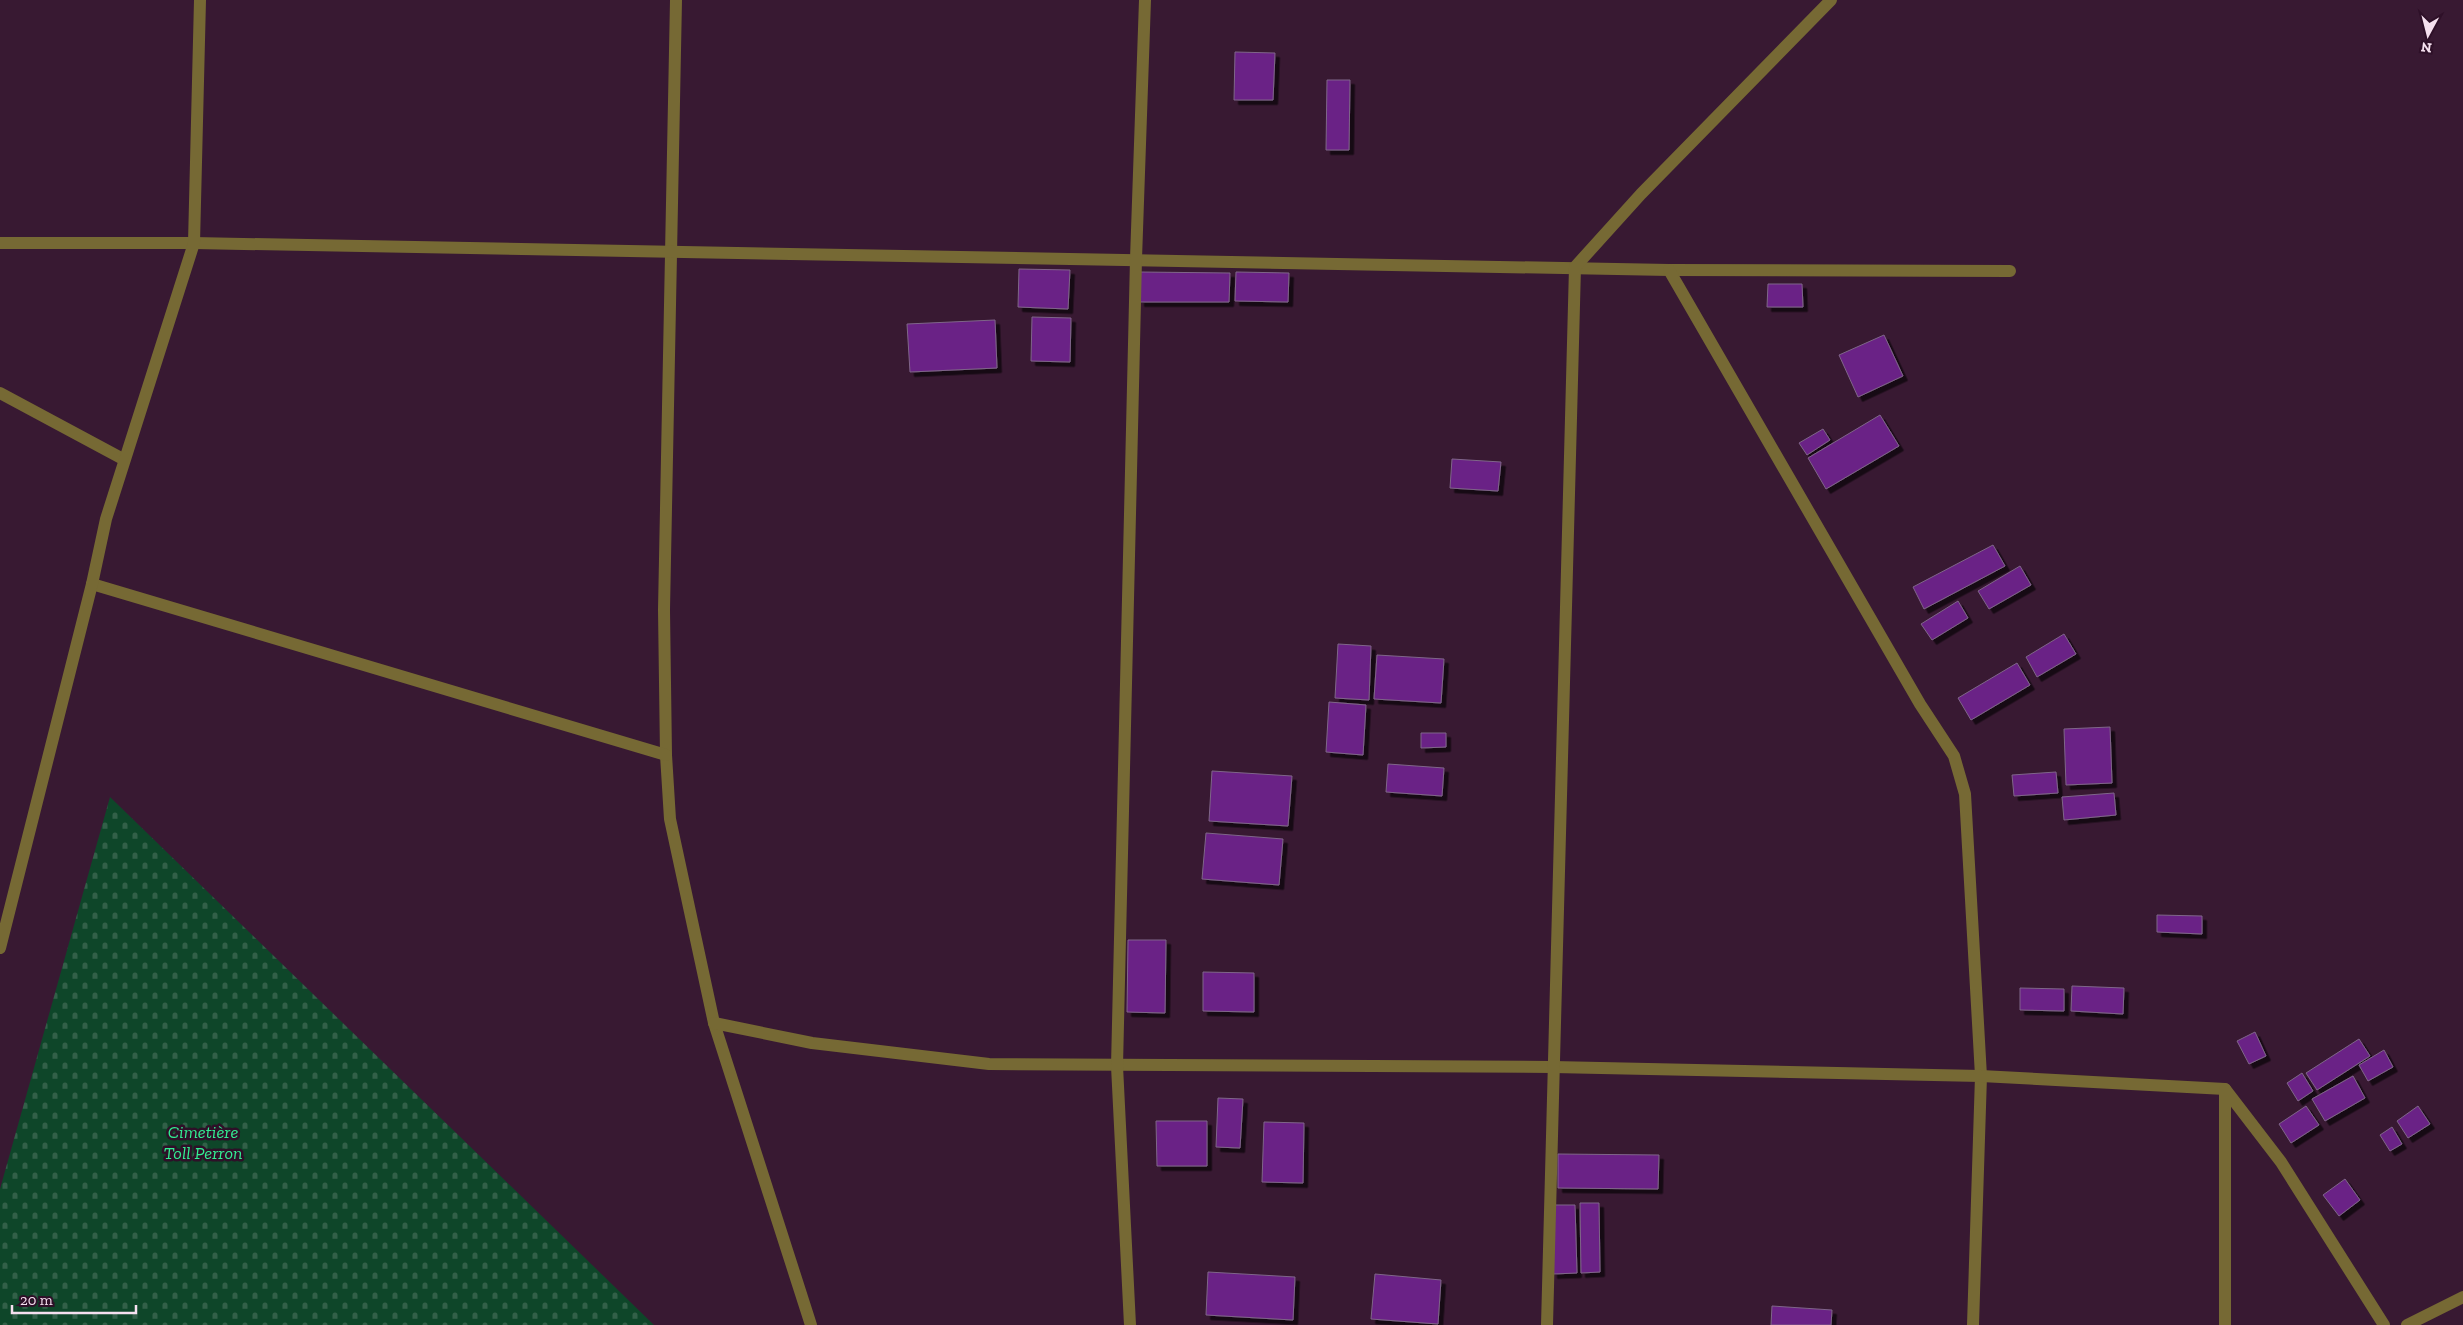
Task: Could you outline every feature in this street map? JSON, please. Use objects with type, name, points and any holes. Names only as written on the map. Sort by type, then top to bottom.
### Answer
[{"type":"street","points":[[0,948],[92,584],[106,518],[123,459],[194,244],[200,0]]},
{"type":"street","points":[[676,0],[664,610],[666,755],[670,819],[714,1023],[811,1325]]},
{"type":"street","points":[[1130,1325],[1117,1066],[1136,259],[1145,0]]},
{"type":"street","points":[[1547,1325],[1575,267],[1641,194],[1831,0]]},
{"type":"street","points":[[0,243],[194,244],[1136,259],[1668,270],[2010,272]]},
{"type":"street","points":[[1668,270],[1920,704],[1954,756],[1965,794],[1981,1076],[1973,1325]]},
{"type":"street","points":[[0,393],[123,459]]},
{"type":"street","points":[[92,584],[666,755]]},
{"type":"street","points":[[714,1023],[812,1043],[989,1064],[1553,1067],[1981,1076],[2225,1089],[2281,1162],[2384,1325]]},
{"type":"street","points":[[2225,1089],[2225,1325]]},
{"type":"street","points":[[2407,1325],[2463,1297]]},
{"type":"green space","name":"Cimetière Toll Perron","points":[[110,797],[654,1325],[0,1325],[0,1189]]},
{"type":"building","points":[[1235,52],[1275,53],[1273,100],[1234,100]]},
{"type":"building","points":[[1327,80],[1350,80],[1349,150],[1326,150]]},
{"type":"building","points":[[1019,269],[1070,270],[1068,309],[1018,307]]},
{"type":"building","points":[[1140,272],[1230,273],[1229,302],[1140,302]]},
{"type":"building","points":[[1236,272],[1289,273],[1288,302],[1235,301]]},
{"type":"building","points":[[1768,284],[1802,284],[1803,307],[1767,307]]},
{"type":"building","points":[[1032,317],[1071,318],[1070,362],[1031,361]]},
{"type":"building","points":[[995,320],[997,368],[910,372],[907,324]]},
{"type":"building","points":[[1884,335],[1903,376],[1858,397],[1839,355]]},
{"type":"building","points":[[1880,415],[1899,446],[1826,489],[1808,458]]},
{"type":"building","points":[[1823,429],[1830,440],[1807,455],[1799,443]]},
{"type":"building","points":[[1452,459],[1501,462],[1498,491],[1450,488]]},
{"type":"building","points":[[1993,545],[2005,566],[1924,609],[1913,587]]},
{"type":"building","points":[[2020,566],[2031,585],[1989,609],[1978,591]]},
{"type":"building","points":[[1958,601],[1968,618],[1932,640],[1921,624]]},
{"type":"building","points":[[2064,634],[2076,654],[2037,677],[2026,657]]},
{"type":"building","points":[[1338,644],[1371,646],[1369,700],[1335,698]]},
{"type":"building","points":[[1377,655],[1444,659],[1441,703],[1374,699]]},
{"type":"building","points":[[2017,663],[2030,685],[1971,720],[1958,698]]},
{"type":"building","points":[[1329,702],[1366,705],[1363,755],[1326,752]]},
{"type":"building","points":[[2110,727],[2112,783],[2066,785],[2064,729]]},
{"type":"building","points":[[1421,733],[1446,733],[1446,747],[1421,748]]},
{"type":"building","points":[[1388,764],[1444,768],[1442,796],[1386,792]]},
{"type":"building","points":[[1212,771],[1292,776],[1288,826],[1209,821]]},
{"type":"building","points":[[2056,772],[2058,793],[2014,796],[2012,775]]},
{"type":"building","points":[[2114,793],[2116,815],[2064,820],[2062,797]]},
{"type":"building","points":[[1206,833],[1283,839],[1279,885],[1202,879]]},
{"type":"building","points":[[2157,915],[2202,916],[2202,934],[2157,932]]},
{"type":"building","points":[[1128,940],[1166,940],[1165,1013],[1127,1012]]},
{"type":"building","points":[[1203,972],[1254,973],[1254,1012],[1203,1011]]},
{"type":"building","points":[[2072,986],[2124,988],[2123,1014],[2071,1011]]},
{"type":"building","points":[[2020,988],[2064,989],[2064,1011],[2020,1010]]},
{"type":"building","points":[[2255,1032],[2266,1056],[2249,1064],[2237,1041]]},
{"type":"building","points":[[2359,1039],[2370,1056],[2317,1090],[2306,1073]]},
{"type":"building","points":[[2384,1050],[2393,1067],[2368,1081],[2359,1065]]},
{"type":"building","points":[[2302,1073],[2313,1091],[2298,1101],[2287,1083]]},
{"type":"building","points":[[2353,1076],[2365,1098],[2325,1121],[2312,1099]]},
{"type":"building","points":[[1218,1098],[1243,1099],[1240,1148],[1216,1147]]},
{"type":"building","points":[[2306,1106],[2319,1125],[2291,1143],[2279,1124]]},
{"type":"building","points":[[2418,1106],[2430,1124],[2408,1138],[2397,1121]]},
{"type":"building","points":[[1156,1121],[1207,1121],[1207,1166],[1157,1166]]},
{"type":"building","points":[[1264,1122],[1304,1123],[1303,1183],[1262,1182]]},
{"type":"building","points":[[2392,1127],[2402,1144],[2390,1151],[2380,1135]]},
{"type":"building","points":[[1558,1154],[1659,1155],[1658,1189],[1558,1188]]},
{"type":"building","points":[[2345,1179],[2360,1200],[2339,1216],[2323,1195]]},
{"type":"building","points":[[1580,1203],[1599,1203],[1600,1272],[1581,1273]]},
{"type":"building","points":[[1552,1205],[1575,1205],[1577,1273],[1553,1274]]},
{"type":"building","points":[[1208,1272],[1295,1277],[1293,1320],[1206,1315]]},
{"type":"building","points":[[1375,1274],[1441,1280],[1438,1324],[1371,1319]]},
{"type":"building","points":[[1772,1306],[1832,1310],[1831,1325],[1771,1325]]}]
